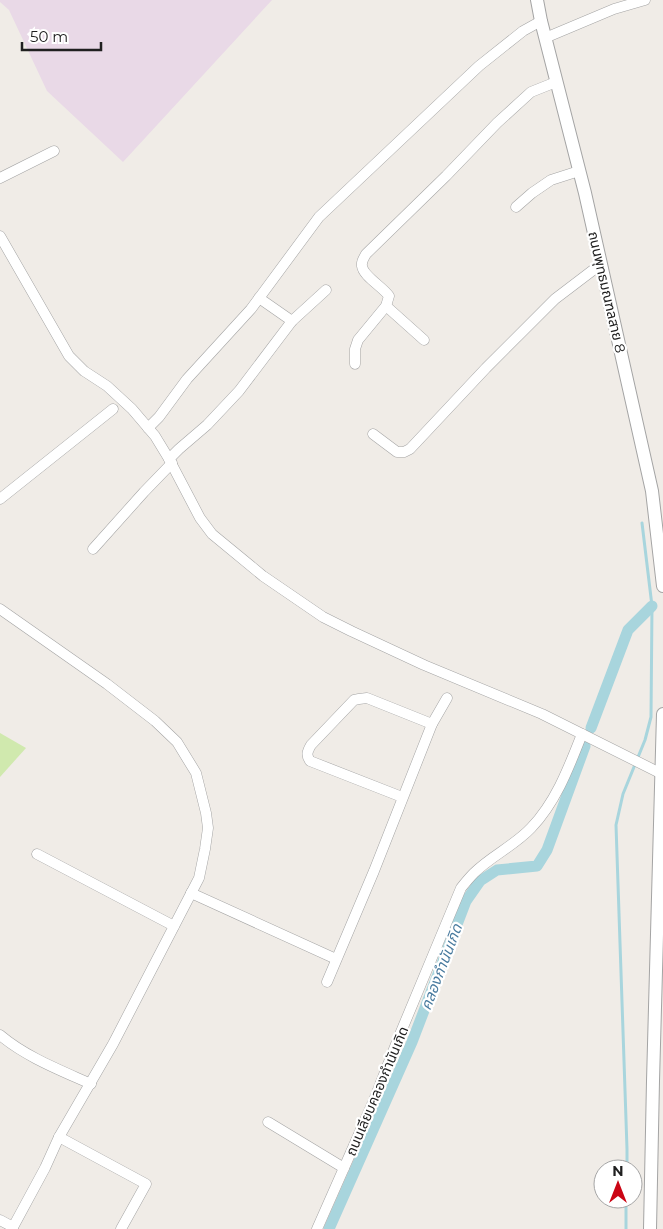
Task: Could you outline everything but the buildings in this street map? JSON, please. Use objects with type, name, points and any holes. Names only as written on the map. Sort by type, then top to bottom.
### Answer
[{"type":"street","name":"ถนนพุทธมณฑลสาย 8","points":[[537,0],[601,264],[652,491],[660,533],[663,586]]},
{"type":"street","points":[[546,38],[614,9],[645,0]]},
{"type":"street","points":[[148,428],[159,417],[187,379],[251,310],[320,217],[479,66],[523,31],[541,21]]},
{"type":"street","points":[[355,364],[355,349],[358,340],[386,306],[389,296],[385,290],[366,274],[362,267],[362,261],[366,254],[504,117],[532,92],[556,82]]},
{"type":"street","points":[[0,178],[54,152]]},
{"type":"street","points":[[516,207],[551,180],[579,171]]},
{"type":"street","points":[[0,236],[70,356],[84,371],[107,386],[132,409],[155,436],[171,461],[200,518],[212,534],[263,576],[323,617],[351,631],[424,665],[542,714],[662,774]]},
{"type":"street","points":[[373,434],[397,452],[404,452],[410,449],[486,368],[555,299],[601,264]]},
{"type":"street","points":[[93,549],[171,461],[178,450],[207,425],[239,391],[292,320],[326,290]]},
{"type":"street","points":[[259,298],[292,320]]},
{"type":"street","points":[[386,306],[424,340]]},
{"type":"street","points":[[0,499],[113,409]]},
{"type":"street","points":[[0,609],[107,684],[155,721],[177,742],[196,773],[208,828],[206,849],[199,878],[114,1044],[59,1137],[45,1168],[12,1228],[0,1220]]},
{"type":"street","points":[[402,797],[310,761],[307,753],[311,745],[354,700],[367,698],[432,724]]},
{"type":"street","points":[[327,982],[374,871],[432,724],[447,698]]},
{"type":"street","points":[[650,1229],[658,1083],[663,714]]},
{"type":"street","name":"ถนนเลียบคลองกำนันเกิด","points":[[317,1229],[374,1100],[461,888],[474,873],[531,828],[544,812],[566,775],[582,734]]},
{"type":"street","points":[[38,854],[174,926]]},
{"type":"street","points":[[191,892],[336,959]]},
{"type":"street","points":[[0,1035],[29,1054],[90,1084]]},
{"type":"street","points":[[268,1122],[344,1168]]},
{"type":"street","points":[[59,1137],[146,1184],[121,1229]]},
{"type":"shaded area","points":[[0,0],[272,0],[123,162],[47,91],[9,10]]},
{"type":"green space","points":[[0,733],[26,748],[0,777]]},
{"type":"waterway","points":[[627,1159],[616,825],[623,794],[645,740],[651,717],[652,606],[642,523]]},
{"type":"waterway","name":"คลองกำนันเกิด","points":[[591,728],[628,630],[652,606]]},
{"type":"waterway","name":"คลองกำนันเกิด","points":[[329,1229],[412,1042],[466,901],[480,881],[497,870],[537,866],[547,850],[585,746]]},
{"type":"waterway","points":[[626,1209],[626,1229]]}]
